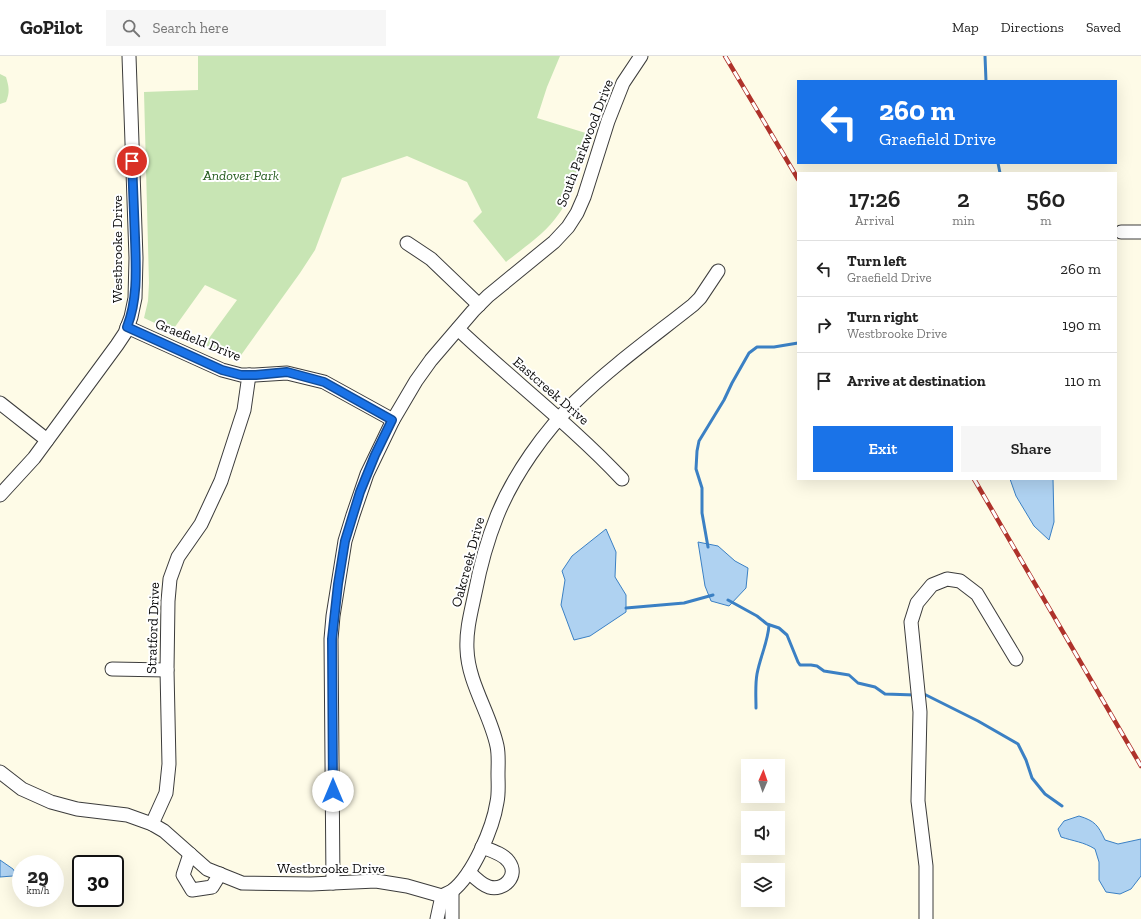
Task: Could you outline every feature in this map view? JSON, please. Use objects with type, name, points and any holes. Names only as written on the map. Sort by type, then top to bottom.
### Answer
[{"type":"street","name":"Westbrooke Drive","points":[[0,495],[34,458],[117,345],[131,317],[135,298],[136,258],[130,56]]},
{"type":"street","name":"South Parkwood Drive","points":[[333,882],[332,639],[345,541],[367,474],[392,420],[431,360],[478,305],[554,242],[568,227],[577,213],[584,197],[608,121],[623,84],[641,56]]},
{"type":"street","points":[[1121,232],[1141,232]]},
{"type":"street","points":[[407,243],[431,259],[478,305]]},
{"type":"street","name":"Oakcreek Drive","points":[[437,919],[447,893],[469,872],[487,839],[497,800],[497,747],[486,711],[475,683],[467,650],[468,630],[480,568],[497,515],[510,488],[546,435],[575,401],[693,305],[700,298],[718,271]]},
{"type":"street","name":"Graefield Drive","points":[[127,327],[222,370],[241,375],[287,372],[324,382],[392,420]]},
{"type":"street","name":"Eastcreek Drive","points":[[458,329],[491,360],[604,459],[622,479]]},
{"type":"street","name":"Stratford Drive","points":[[152,824],[166,793],[168,772],[167,670],[168,601],[170,579],[178,557],[201,524],[211,505],[244,410],[249,375]]},
{"type":"street","points":[[0,403],[47,440]]},
{"type":"street","points":[[926,919],[926,866],[918,801],[920,712],[911,622],[917,603],[932,585],[947,579],[960,581],[977,594],[1016,659]]},
{"type":"street","points":[[112,669],[167,670]]},
{"type":"street","name":"Westbrooke Drive","points":[[0,772],[22,789],[50,802],[77,809],[127,815],[152,824],[164,831],[207,870],[242,883],[272,884],[376,881],[447,893]]},
{"type":"street","points":[[469,872],[487,886],[495,888],[504,886],[509,881],[513,870],[509,861],[482,846]]},
{"type":"street","points":[[190,854],[183,875],[192,890],[212,887],[220,874]]},
{"type":"street","points":[[447,893],[452,919]]},
{"type":"green space","name":"Andover Park","points":[[198,56],[560,56],[547,87],[537,118],[589,134],[576,178],[562,210],[544,231],[506,262],[473,221],[482,212],[467,182],[407,156],[342,178],[315,250],[239,358],[204,345],[237,300],[205,285],[172,331],[144,318],[148,301],[149,283],[144,92],[198,90]]},
{"type":"green space","points":[[0,74],[6,77],[9,90],[6,102],[0,104]]},
{"type":"water","points":[[1010,480],[1053,480],[1054,522],[1049,540],[1034,526],[1016,496]]},
{"type":"water","points":[[606,529],[616,552],[615,577],[626,595],[626,612],[590,636],[574,640],[561,605],[565,580],[562,571],[572,556]]},
{"type":"water","points":[[698,542],[718,546],[735,561],[748,568],[746,588],[729,606],[711,601],[705,586]]},
{"type":"water","points":[[1079,816],[1095,824],[1105,840],[1118,844],[1141,839],[1141,876],[1131,889],[1120,894],[1106,892],[1099,880],[1099,862],[1095,849],[1083,843],[1061,837],[1058,829],[1064,821]]},
{"type":"water","points":[[0,860],[12,868],[12,876],[0,877]]},
{"type":"waterway","points":[[985,56],[986,80]]},
{"type":"waterway","points":[[998,164],[1000,172]]},
{"type":"waterway","points":[[708,547],[702,513],[702,488],[696,469],[699,441],[724,400],[749,353],[757,347],[774,347],[797,343]]},
{"type":"waterway","points":[[626,608],[684,603],[713,595]]},
{"type":"waterway","points":[[728,600],[757,616],[767,624],[779,628],[787,635],[800,665],[817,666],[824,671],[849,675],[858,683],[875,687],[885,694],[915,695]]},
{"type":"waterway","points":[[756,708],[757,674],[769,625]]},
{"type":"waterway","points":[[924,694],[978,721],[1018,744],[1026,760],[1032,778],[1045,794],[1062,806]]},
{"type":"railway","points":[[725,56],[797,177]]},
{"type":"railway","points":[[975,480],[1141,766]]},
{"type":"route","points":[[132,161],[136,258],[135,298],[127,327],[222,370],[241,375],[287,372],[324,382],[392,420],[375,455],[360,492],[345,541],[338,584],[332,639],[333,791]]}]
